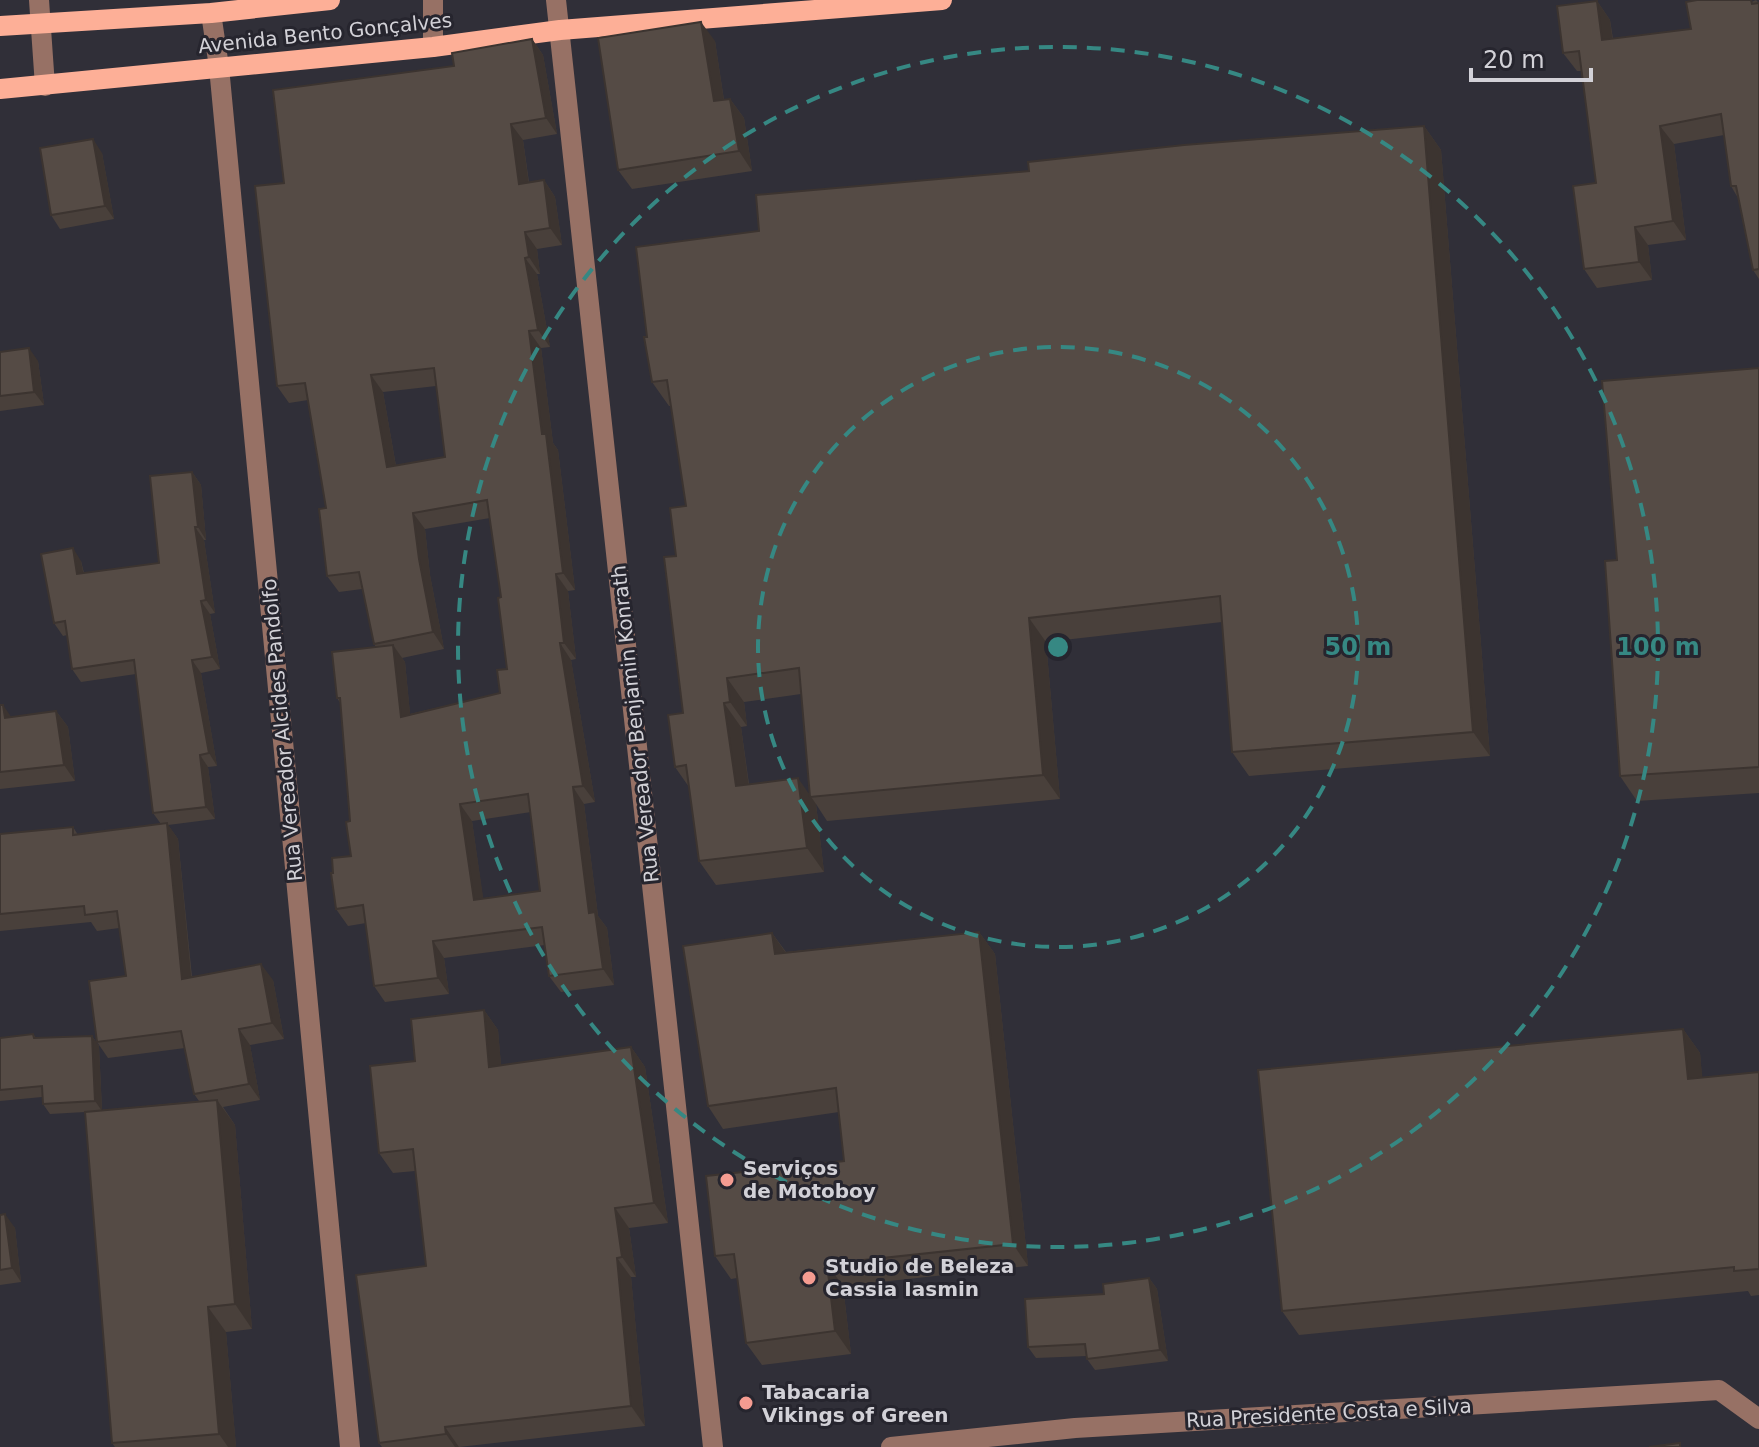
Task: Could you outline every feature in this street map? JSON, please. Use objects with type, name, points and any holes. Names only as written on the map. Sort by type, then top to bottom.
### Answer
[{"type":"main road","name":"Avenida Bento Gonçalves","points":[[0,26],[211,13],[330,0]]},
{"type":"main road","name":"Avenida Bento Gonçalves","points":[[0,89],[433,47],[560,30],[858,3],[942,0]]},
{"type":"street","points":[[39,0],[45,86]]},
{"type":"street","points":[[433,0],[433,47]]},
{"type":"street","name":"Rua Vereador Benjamin Konrath","points":[[556,0],[713,1447]]},
{"type":"street","name":"Rua Vereador Alcides Pandolfo","points":[[211,13],[219,67],[350,1447]]},
{"type":"street","name":"Rua Presidente Costa e Silva","points":[[891,1447],[1076,1438],[1719,1390],[1759,1419]]},
{"type":"building","points":[[1751,0],[1752,4],[1759,3],[1759,269],[1753,270],[1736,186],[1731,186],[1721,114],[1660,126],[1673,221],[1635,227],[1639,262],[1584,269],[1573,186],[1596,183],[1579,51],[1563,53],[1557,6],[1597,1],[1602,40],[1691,29],[1686,2]]},
{"type":"building","points":[[701,22],[714,101],[730,99],[739,151],[618,170],[598,38]]},
{"type":"building","points":[[532,39],[546,118],[511,124],[519,184],[544,180],[550,228],[525,232],[529,257],[525,258],[538,330],[529,331],[542,434],[546,434],[563,573],[556,574],[564,643],[560,643],[583,786],[573,787],[589,913],[595,912],[603,969],[549,976],[542,927],[433,941],[438,978],[374,986],[363,905],[336,909],[331,873],[332,858],[351,856],[346,822],[350,821],[340,698],[337,698],[332,652],[393,645],[401,717],[500,693],[497,670],[507,669],[498,598],[501,597],[487,500],[413,513],[433,632],[374,644],[359,572],[327,576],[319,509],[326,508],[305,383],[277,386],[255,186],[284,183],[273,90],[454,66],[452,53]],"holes":[[[434,368],[445,457],[387,467],[371,375]],[[528,794],[540,891],[474,900],[460,804]]]},
{"type":"building","points":[[1424,126],[1473,732],[1232,752],[1220,596],[1029,618],[1043,775],[810,797],[799,668],[727,678],[730,702],[724,703],[736,786],[798,778],[807,848],[699,861],[686,765],[675,767],[668,715],[683,713],[664,557],[676,556],[670,508],[686,506],[667,380],[652,382],[644,337],[647,337],[636,247],[759,231],[756,195],[1029,171],[1028,162],[1184,145]]},
{"type":"building","points":[[93,139],[105,206],[51,215],[40,148]]},
{"type":"building","points":[[29,348],[34,392],[0,396],[0,352]]},
{"type":"building","points":[[1759,368],[1759,767],[1620,776],[1605,561],[1617,560],[1602,381]]},
{"type":"building","points":[[192,472],[198,527],[195,527],[206,600],[201,601],[212,657],[192,660],[209,753],[200,755],[206,807],[153,813],[134,660],[72,669],[65,621],[54,623],[41,554],[73,548],[77,574],[159,563],[150,476]]},
{"type":"building","points":[[0,705],[3,705],[5,718],[56,711],[64,765],[0,772]]},
{"type":"building","points":[[167,823],[182,979],[261,964],[272,1023],[239,1029],[249,1084],[194,1094],[181,1031],[97,1042],[89,981],[126,976],[117,911],[85,915],[84,906],[0,914],[0,834],[73,827],[73,835]]},
{"type":"building","points":[[979,932],[1013,1244],[827,1264],[835,1331],[746,1343],[734,1254],[715,1256],[706,1176],[844,1161],[836,1088],[708,1106],[683,946],[772,933],[775,954]]},
{"type":"building","points":[[484,1010],[489,1067],[631,1047],[654,1203],[615,1208],[622,1257],[617,1258],[631,1406],[445,1427],[446,1434],[379,1443],[356,1275],[426,1266],[413,1149],[379,1153],[370,1066],[415,1061],[411,1019]]},
{"type":"building","points":[[1683,1029],[1688,1079],[1759,1072],[1759,1269],[1734,1271],[1734,1267],[1282,1311],[1258,1070]]},
{"type":"building","points":[[33,1034],[34,1038],[92,1036],[95,1101],[43,1104],[42,1086],[0,1090],[0,1038]]},
{"type":"building","points":[[217,1100],[235,1304],[208,1307],[219,1434],[112,1443],[85,1112]]},
{"type":"building","points":[[5,1214],[12,1268],[0,1270],[0,1215]]},
{"type":"building","points":[[1149,1278],[1160,1350],[1087,1359],[1085,1344],[1028,1347],[1025,1299],[1104,1294],[1103,1284]]},
{"type":"building","points":[[1680,1443],[1680,1447],[1649,1447]]},
{"type":"place","name":"Serviços de Motoboy","points":[[727,1180]]},
{"type":"place","name":"Studio de Beleza Cassia Iasmin","points":[[809,1278]]},
{"type":"place","name":"Tabacaria Vikings of Green","points":[[746,1403]]}]
